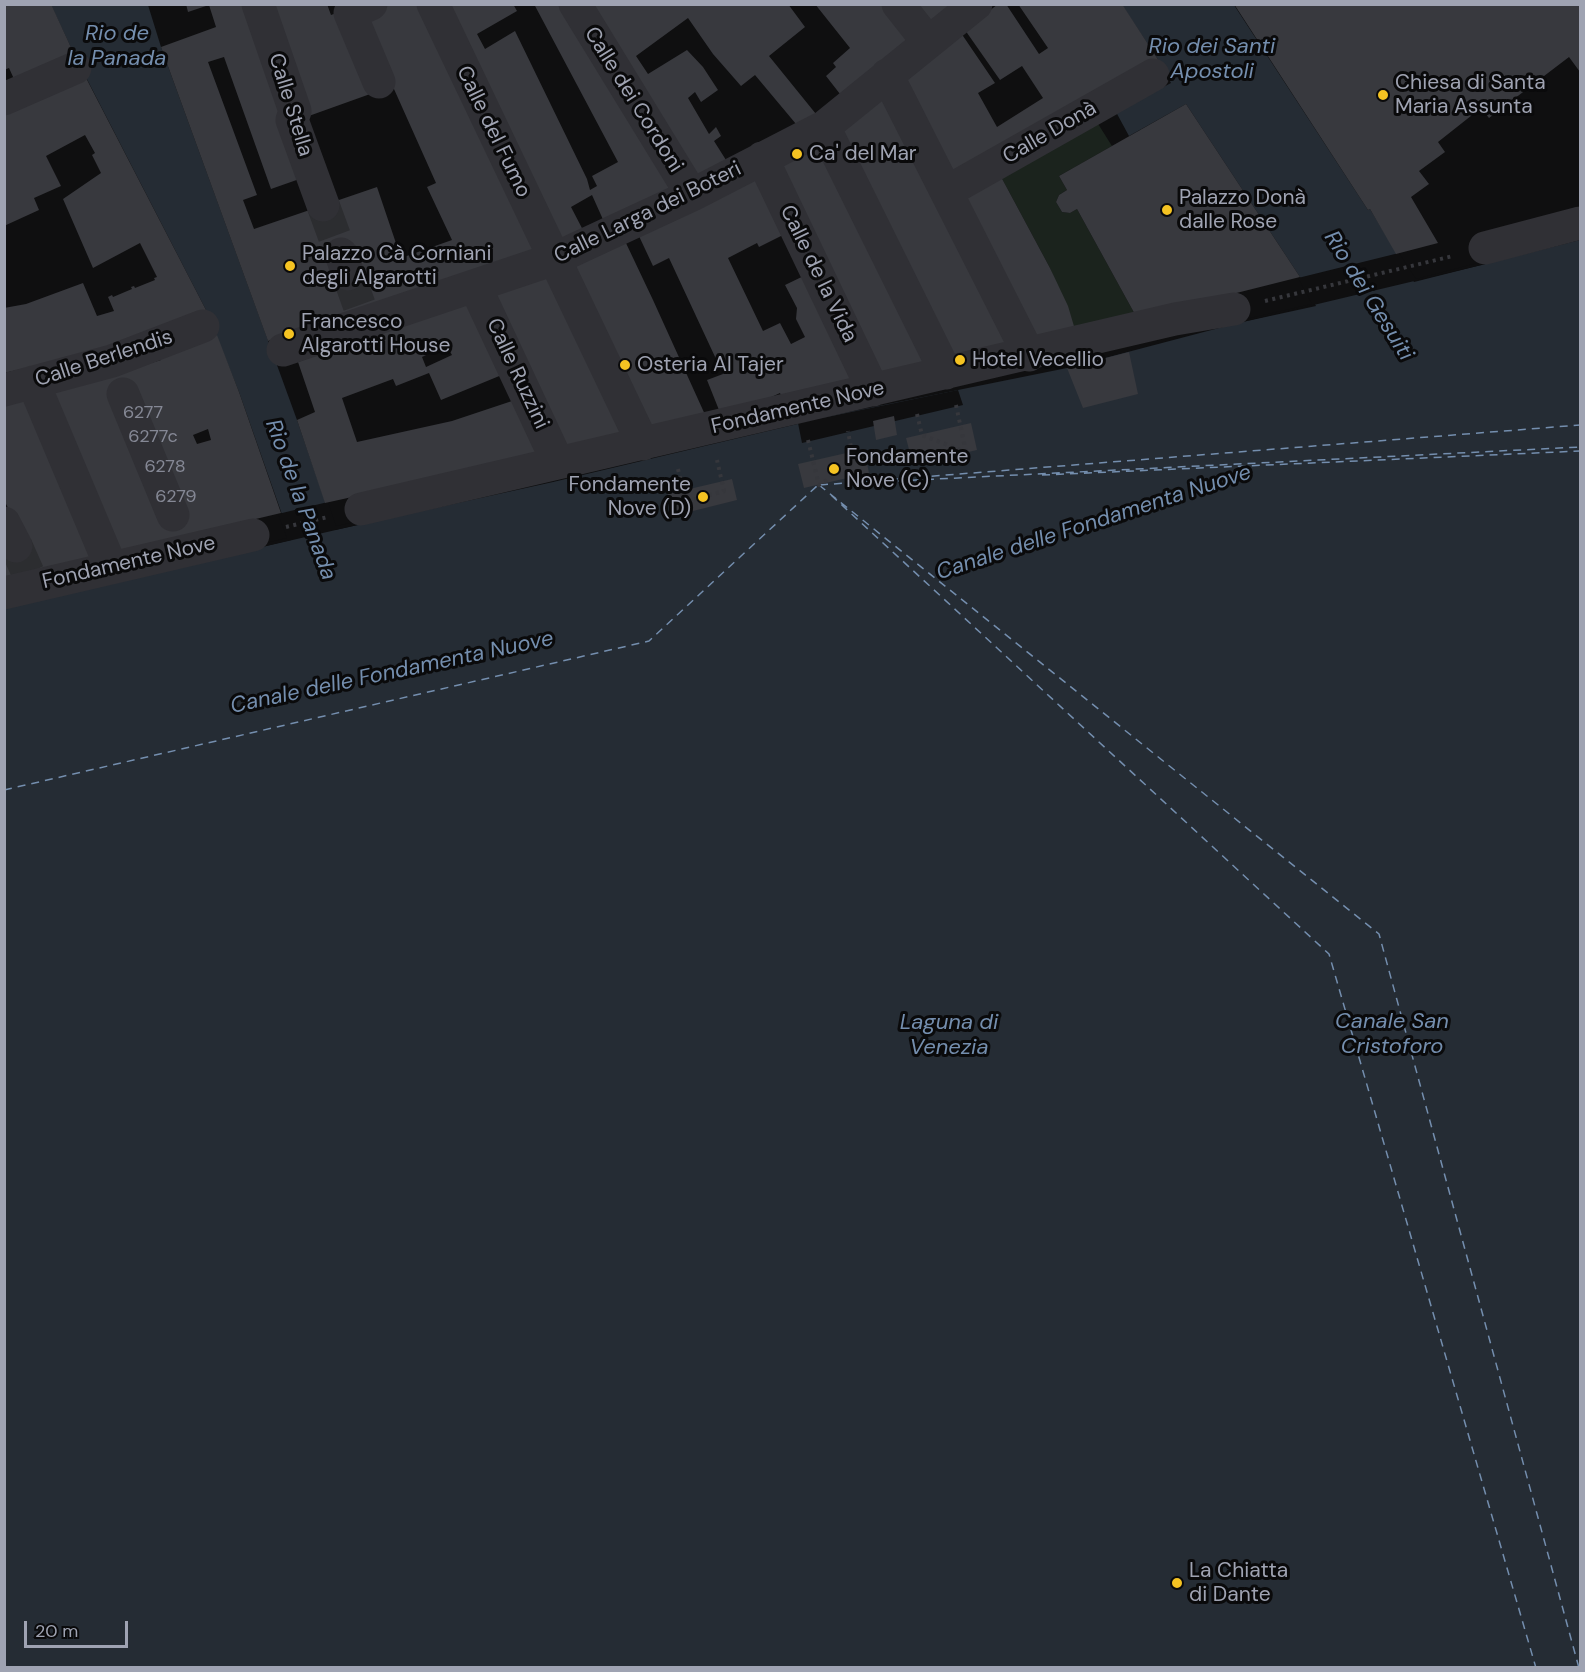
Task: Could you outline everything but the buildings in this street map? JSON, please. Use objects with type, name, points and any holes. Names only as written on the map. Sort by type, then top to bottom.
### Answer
[{"type":"street","name":"Calle Stella","points":[[258,4],[295,111],[292,120],[323,205]]},
{"type":"street","points":[[371,4],[350,13],[379,82]]},
{"type":"street","name":"Calle del Fumo","points":[[433,4],[643,444]]},
{"type":"street","name":"Calle dei Cordoni","points":[[575,4],[692,195]]},
{"type":"street","points":[[898,4],[928,42]]},
{"type":"street","name":"Calle Larga dei Boteri","points":[[283,350],[363,316],[475,286],[554,259],[692,195],[824,127],[976,4]]},
{"type":"street","points":[[4,99],[75,68]]},
{"type":"street","points":[[888,75],[1029,355]]},
{"type":"street","name":"Calle Donà","points":[[948,191],[1153,75]]},
{"type":"street","points":[[824,127],[946,373]]},
{"type":"street","name":"Calle de la Vida","points":[[762,158],[873,390]]},
{"type":"street","points":[[1485,248],[1581,223]]},
{"type":"street","name":"Calle Ruzzini","points":[[475,286],[558,463]]},
{"type":"street","name":"Fondamente Nove","points":[[361,509],[1029,355],[1175,319],[1249,305]]},
{"type":"street","name":"Calle Berlendis","points":[[12,387],[117,376],[203,326]]},
{"type":"street","points":[[117,376],[179,534]]},
{"type":"street","points":[[12,387],[111,567]]},
{"type":"street","name":"Fondamente Nove","points":[[17,564],[111,567],[179,534],[253,535]]},
{"type":"path","points":[[1249,305],[1452,256]]},
{"type":"path","points":[[917,416],[922,435],[966,452],[956,406]]},
{"type":"path","points":[[808,442],[819,485],[854,464],[848,432]]},
{"type":"path","points":[[676,462],[688,512],[692,500],[724,491],[715,452]]},
{"type":"path","points":[[292,526],[324,518]]},
{"type":"shaded area","points":[[1095,119],[1112,146],[1059,176],[1067,190],[1059,195],[1056,202],[1062,212],[1070,213],[1077,209],[1137,318],[1076,333],[1050,268],[999,173]]},
{"type":"water","name":"Laguna di Venezia","points":[[51,5],[148,5],[161,47],[335,530],[553,482],[844,413],[1067,368],[1238,323],[1316,306],[1300,277],[1186,104],[1129,136],[1116,112],[1171,83],[1122,5],[1234,5],[1368,210],[1370,209],[1414,282],[1580,240],[1580,1667],[5,1667],[4,608],[291,540],[239,392],[206,310]]},
{"type":"pier","points":[[1399,253],[1416,279],[1489,260],[1490,263],[1238,323],[1237,321],[1312,304],[1298,278]]},
{"type":"pier","points":[[958,390],[963,405],[802,443],[798,423]]},
{"type":"pier","points":[[328,502],[336,526],[365,520],[366,523],[258,548],[257,545],[287,538],[278,514]]},
{"type":"ferry route","points":[[820,485],[1580,425]]},
{"type":"ferry route","points":[[856,483],[1580,447]]},
{"type":"ferry route","points":[[1042,475],[1580,451]]},
{"type":"ferry route","points":[[4,790],[649,641],[818,485]]},
{"type":"ferry route","points":[[819,485],[1379,934],[1579,1668]]},
{"type":"ferry route","points":[[831,495],[1329,954],[1536,1668]]},
{"type":"tunnel","points":[[323,205],[341,254]]},
{"type":"tunnel","points":[[348,274],[361,310]]},
{"type":"tunnel","points":[[16,546],[28,573]]},
{"type":"place","name":"Chiesa di Santa Maria Assunta","points":[[1383,95]]},
{"type":"place","name":"Ca' del Mar","points":[[797,154]]},
{"type":"place","name":"Palazzo Donà dalle Rose","points":[[1167,210]]},
{"type":"place","name":"Palazzo Cà Corniani degli Algarotti","points":[[290,266]]},
{"type":"place","name":"Francesco Algarotti House","points":[[289,334]]},
{"type":"place","name":"Hotel Vecellio","points":[[960,360]]},
{"type":"place","name":"Osteria Al Tajer","points":[[625,365]]},
{"type":"place","name":"Fondamente Nove (C)","points":[[834,469]]},
{"type":"place","name":"Fondamente Nove (D)","points":[[703,497]]},
{"type":"place","name":"La Chiatta di Dante","points":[[1177,1583]]},
{"type":"water label","name":"Rio de la Panada","points":[[117,46]]},
{"type":"water label","name":"Rio dei Santi Apostoli","points":[[1212,60]]},
{"type":"water label","name":"Rio dei Gesuiti","points":[[1368,296]]},
{"type":"water label","name":"Rio de la Panada","points":[[300,500]]},
{"type":"water label","name":"Canale delle Fondamenta Nuove","points":[[1094,523]]},
{"type":"water label","name":"Canale delle Fondamenta Nuove","points":[[392,673]]},
{"type":"water label","name":"Canale San Cristoforo","points":[[1392,1034]]}]
